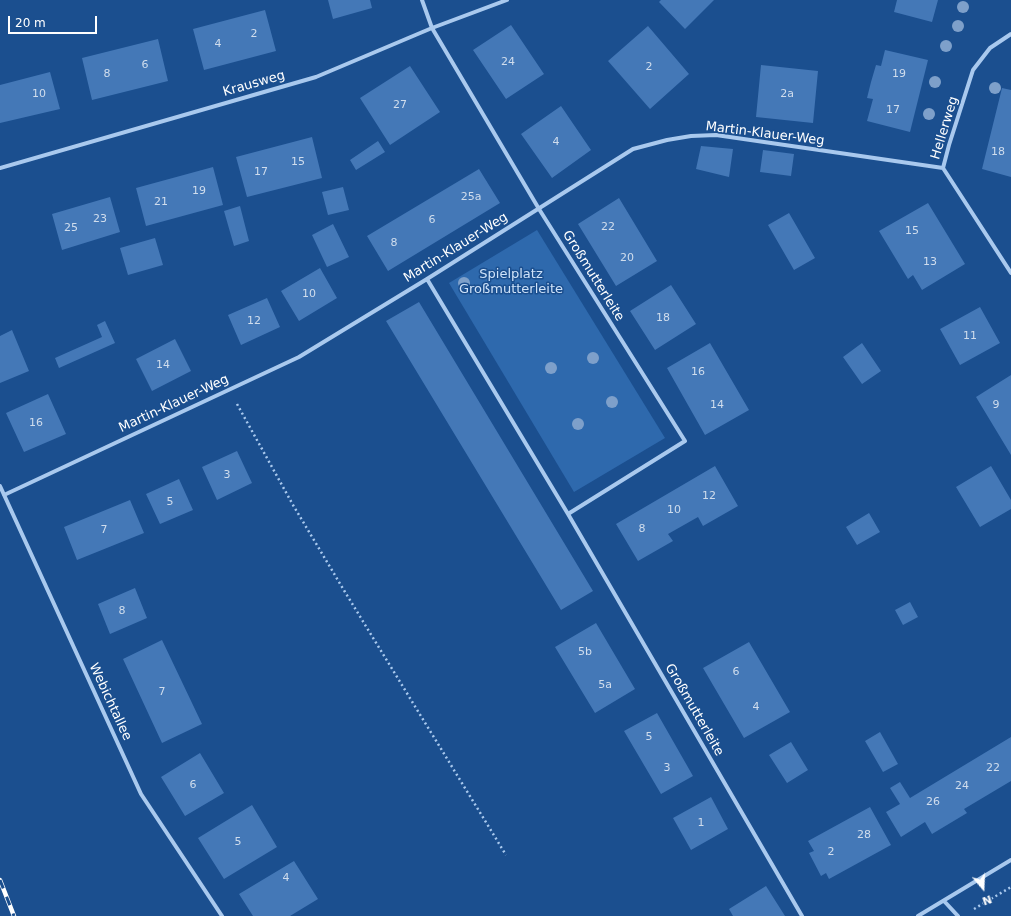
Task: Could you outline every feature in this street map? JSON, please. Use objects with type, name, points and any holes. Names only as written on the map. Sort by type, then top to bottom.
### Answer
[{"type":"street","name":"Großmutterleite","points":[[422,0],[432,28],[539,208],[685,441],[568,514]]},
{"type":"street","name":"Krausweg","points":[[0,168],[316,77],[432,28],[507,0]]},
{"type":"street","name":"Hellerweg","points":[[1011,34],[990,48],[973,70],[943,168],[1011,273]]},
{"type":"street","name":"Martin-Klauer-Weg","points":[[4,495],[299,357],[427,279],[633,149],[667,140],[691,136],[716,135],[943,168]]},
{"type":"street","name":"Großmutterleite","points":[[427,279],[568,514],[802,916]]},
{"type":"street","name":"Webichtallee","points":[[0,486],[141,794],[222,916]]},
{"type":"street","points":[[918,916],[1011,860]]},
{"type":"street","points":[[944,901],[958,916]]},
{"type":"path","points":[[229,390],[345,592],[506,855]]},
{"type":"path","points":[[969,912],[1011,887]]},
{"type":"green space","name":"Spielplatz Großmutterleite","points":[[537,230],[665,438],[574,492],[449,283]]},
{"type":"building","points":[[328,0],[370,0],[372,8],[333,19]]},
{"type":"building","points":[[661,0],[714,0],[685,29],[659,2]]},
{"type":"building","points":[[897,0],[938,0],[932,22],[894,12]]},
{"type":"building","points":[[265,10],[276,51],[204,70],[193,29]]},
{"type":"building","points":[[511,25],[544,74],[506,99],[473,50]]},
{"type":"building","points":[[648,26],[689,74],[650,109],[608,61]]},
{"type":"building","points":[[158,39],[168,81],[92,100],[82,58]]},
{"type":"building","points":[[885,50],[928,60],[910,132],[867,121],[873,99],[867,98],[871,82],[876,65],[881,66]]},
{"type":"building","points":[[761,65],[818,71],[813,123],[756,117]]},
{"type":"building","points":[[410,66],[440,112],[390,145],[360,98]]},
{"type":"building","points":[[50,72],[60,109],[0,123],[0,85]]},
{"type":"building","points":[[1002,88],[1011,90],[1011,177],[982,169]]},
{"type":"building","points":[[561,106],[591,150],[552,178],[521,134]]},
{"type":"building","points":[[312,137],[322,178],[247,197],[236,157]]},
{"type":"building","points":[[378,141],[385,152],[356,170],[350,160]]},
{"type":"building","points":[[701,146],[733,149],[729,177],[696,169]]},
{"type":"building","points":[[763,150],[794,154],[791,176],[760,172]]},
{"type":"building","points":[[213,167],[223,205],[146,226],[136,188]]},
{"type":"building","points":[[479,169],[500,203],[388,271],[367,236]]},
{"type":"building","points":[[343,187],[349,210],[328,215],[322,192]]},
{"type":"building","points":[[110,197],[120,232],[62,250],[52,214]]},
{"type":"building","points":[[619,198],[657,261],[616,286],[578,224]]},
{"type":"building","points":[[928,203],[965,264],[922,290],[913,275],[908,279],[879,231]]},
{"type":"building","points":[[240,206],[249,241],[234,246],[224,211]]},
{"type":"building","points":[[789,213],[815,258],[794,270],[768,225]]},
{"type":"building","points":[[333,224],[349,257],[327,267],[312,235]]},
{"type":"building","points":[[155,238],[163,265],[128,275],[120,248]]},
{"type":"building","points":[[320,268],[337,298],[299,321],[281,291]]},
{"type":"building","points":[[671,285],[696,324],[655,350],[630,311]]},
{"type":"building","points":[[267,298],[280,327],[241,345],[228,315]]},
{"type":"building","points":[[419,302],[593,591],[561,610],[386,321]]},
{"type":"building","points":[[980,307],[1000,343],[960,365],[940,329]]},
{"type":"building","points":[[105,321],[115,343],[59,368],[55,358],[102,337],[97,325]]},
{"type":"building","points":[[12,330],[29,371],[0,383],[0,336]]},
{"type":"building","points":[[175,339],[191,371],[152,391],[136,359]]},
{"type":"building","points":[[710,343],[749,410],[705,435],[667,368]]},
{"type":"building","points":[[862,343],[881,371],[862,384],[843,357]]},
{"type":"building","points":[[1011,375],[1011,455],[976,397]]},
{"type":"building","points":[[48,394],[66,434],[24,452],[6,413]]},
{"type":"building","points":[[237,451],[252,483],[217,500],[202,467]]},
{"type":"building","points":[[715,466],[738,506],[703,526],[698,517],[668,534],[673,541],[638,561],[616,524]]},
{"type":"building","points":[[991,466],[1011,500],[1011,509],[980,527],[956,487]]},
{"type":"building","points":[[179,479],[193,510],[160,524],[146,494]]},
{"type":"building","points":[[130,500],[144,533],[77,560],[64,527]]},
{"type":"building","points":[[869,513],[880,532],[857,545],[846,527]]},
{"type":"building","points":[[135,588],[147,618],[110,634],[98,604]]},
{"type":"building","points":[[910,602],[918,617],[903,625],[895,610]]},
{"type":"building","points":[[596,623],[635,689],[595,713],[555,647]]},
{"type":"building","points":[[162,640],[202,724],[162,743],[123,659]]},
{"type":"building","points":[[749,642],[790,712],[744,738],[703,668]]},
{"type":"building","points":[[657,713],[693,776],[661,794],[624,731]]},
{"type":"building","points":[[880,732],[898,764],[883,772],[865,741]]},
{"type":"building","points":[[1011,737],[1011,781],[964,809],[967,813],[932,834],[925,822],[901,837],[886,812],[900,804],[890,788],[900,782],[910,798]]},
{"type":"building","points":[[791,742],[808,770],[787,783],[769,755]]},
{"type":"building","points":[[200,753],[224,793],[185,816],[161,777]]},
{"type":"building","points":[[711,797],[728,829],[691,850],[673,818]]},
{"type":"building","points":[[252,805],[277,847],[224,879],[198,838]]},
{"type":"building","points":[[870,807],[891,845],[829,879],[826,873],[821,876],[809,853],[814,851],[808,841]]},
{"type":"building","points":[[294,861],[318,899],[290,916],[253,916],[239,894]]},
{"type":"building","points":[[766,886],[785,916],[733,916],[729,909]]},
{"type":"railway","points":[[0,880],[14,916]]}]
